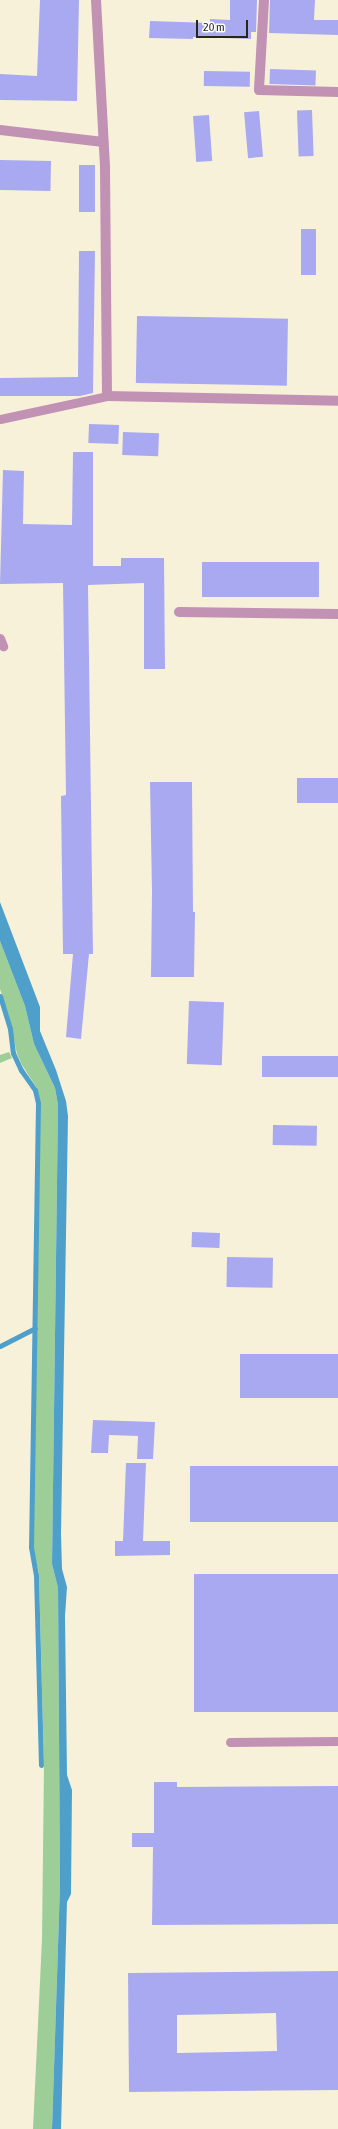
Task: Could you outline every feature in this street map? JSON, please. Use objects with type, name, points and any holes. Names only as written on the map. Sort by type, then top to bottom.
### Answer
[{"type":"street","points":[[96,0],[105,168],[106,396],[338,401]]},
{"type":"street","points":[[264,0],[259,90],[338,92]]},
{"type":"street","points":[[0,130],[103,142]]},
{"type":"street","points":[[179,612],[338,614]]},
{"type":"lane","points":[[0,419],[106,396]]},
{"type":"lane","points":[[230,1742],[338,1741]]},
{"type":"green space","points":[[0,941],[25,1006],[34,1044],[55,1088],[58,1105],[52,1564],[58,1588],[60,1885],[52,2129],[33,2129],[42,1939],[44,1764],[39,1574],[33,1547],[40,1102],[37,1088],[22,1065],[17,1054],[9,1017],[0,989]]},
{"type":"green space","points":[[9,1052],[12,1058],[0,1063],[0,1055]]},
{"type":"water","points":[[0,902],[40,1007],[40,1031],[56,1070],[66,1101],[68,1116],[61,1534],[62,1569],[67,1587],[65,1616],[67,1775],[72,1790],[71,1894],[67,1902],[61,2129],[52,2129],[60,1885],[58,1588],[52,1564],[58,1105],[55,1088],[34,1044],[25,1006],[0,941]]},
{"type":"building","points":[[40,0],[79,0],[77,101],[0,100],[0,74],[37,76]]},
{"type":"building","points":[[230,0],[257,0],[256,32],[251,32],[251,39],[193,37],[193,39],[149,38],[150,21],[210,23],[210,19],[230,20]]},
{"type":"building","points":[[270,0],[315,0],[314,20],[338,20],[338,35],[269,33]]},
{"type":"building","points":[[270,69],[316,71],[315,86],[269,84]]},
{"type":"building","points":[[204,71],[250,72],[250,87],[204,86]]},
{"type":"building","points":[[312,110],[314,156],[299,156],[297,111]]},
{"type":"building","points":[[259,111],[263,157],[248,158],[244,112]]},
{"type":"building","points":[[209,115],[212,161],[196,162],[193,116]]},
{"type":"building","points":[[0,160],[51,161],[50,191],[0,190]]},
{"type":"building","points":[[79,165],[95,165],[95,212],[79,212]]},
{"type":"building","points":[[301,229],[316,229],[316,275],[301,275]]},
{"type":"building","points":[[79,251],[95,251],[93,393],[80,396],[0,396],[0,378],[78,377]]},
{"type":"building","points":[[137,316],[288,319],[287,386],[136,383]]},
{"type":"building","points":[[89,424],[119,425],[118,444],[88,443]]},
{"type":"building","points":[[123,432],[159,433],[158,456],[122,455]]},
{"type":"building","points":[[73,452],[93,452],[93,566],[121,566],[121,558],[164,558],[165,669],[144,669],[144,583],[88,585],[93,954],[89,954],[81,1039],[66,1037],[73,954],[63,954],[61,796],[66,795],[63,583],[0,584],[3,470],[24,471],[23,524],[72,525]]},
{"type":"building","points":[[202,562],[319,562],[319,597],[202,597]]},
{"type":"building","points":[[297,778],[338,778],[338,803],[297,803]]},
{"type":"building","points":[[150,782],[192,782],[193,912],[195,912],[194,977],[151,977],[152,892]]},
{"type":"building","points":[[189,1001],[224,1002],[222,1065],[187,1064]]},
{"type":"building","points":[[262,1056],[338,1056],[338,1077],[262,1077]]},
{"type":"building","points":[[273,1125],[317,1126],[317,1146],[273,1145]]},
{"type":"building","points":[[192,1232],[220,1233],[219,1248],[191,1247]]},
{"type":"building","points":[[227,1257],[273,1258],[272,1288],[226,1287]]},
{"type":"building","points":[[240,1354],[338,1354],[338,1398],[240,1398]]},
{"type":"building","points":[[93,1420],[155,1422],[153,1459],[137,1459],[138,1436],[109,1435],[108,1453],[91,1453]]},
{"type":"building","points":[[126,1463],[146,1463],[143,1541],[170,1541],[170,1555],[115,1556],[115,1541],[123,1541]]},
{"type":"building","points":[[190,1466],[338,1466],[338,1522],[190,1522]]},
{"type":"building","points":[[194,1574],[338,1574],[338,1712],[194,1712]]},
{"type":"building","points":[[154,1782],[177,1782],[177,1787],[338,1786],[338,1924],[152,1925],[153,1847],[132,1847],[132,1833],[154,1833]]},
{"type":"building","points":[[338,1971],[338,2090],[129,2092],[128,1973]],"holes":[[[276,2013],[277,2051],[177,2053],[177,2015]]]},
{"type":"waterway","points":[[0,996],[10,1029],[13,1053],[21,1070],[35,1090],[38,1103],[31,1547],[36,1575],[41,1765]]},
{"type":"waterway","points":[[0,1346],[35,1328]]}]
